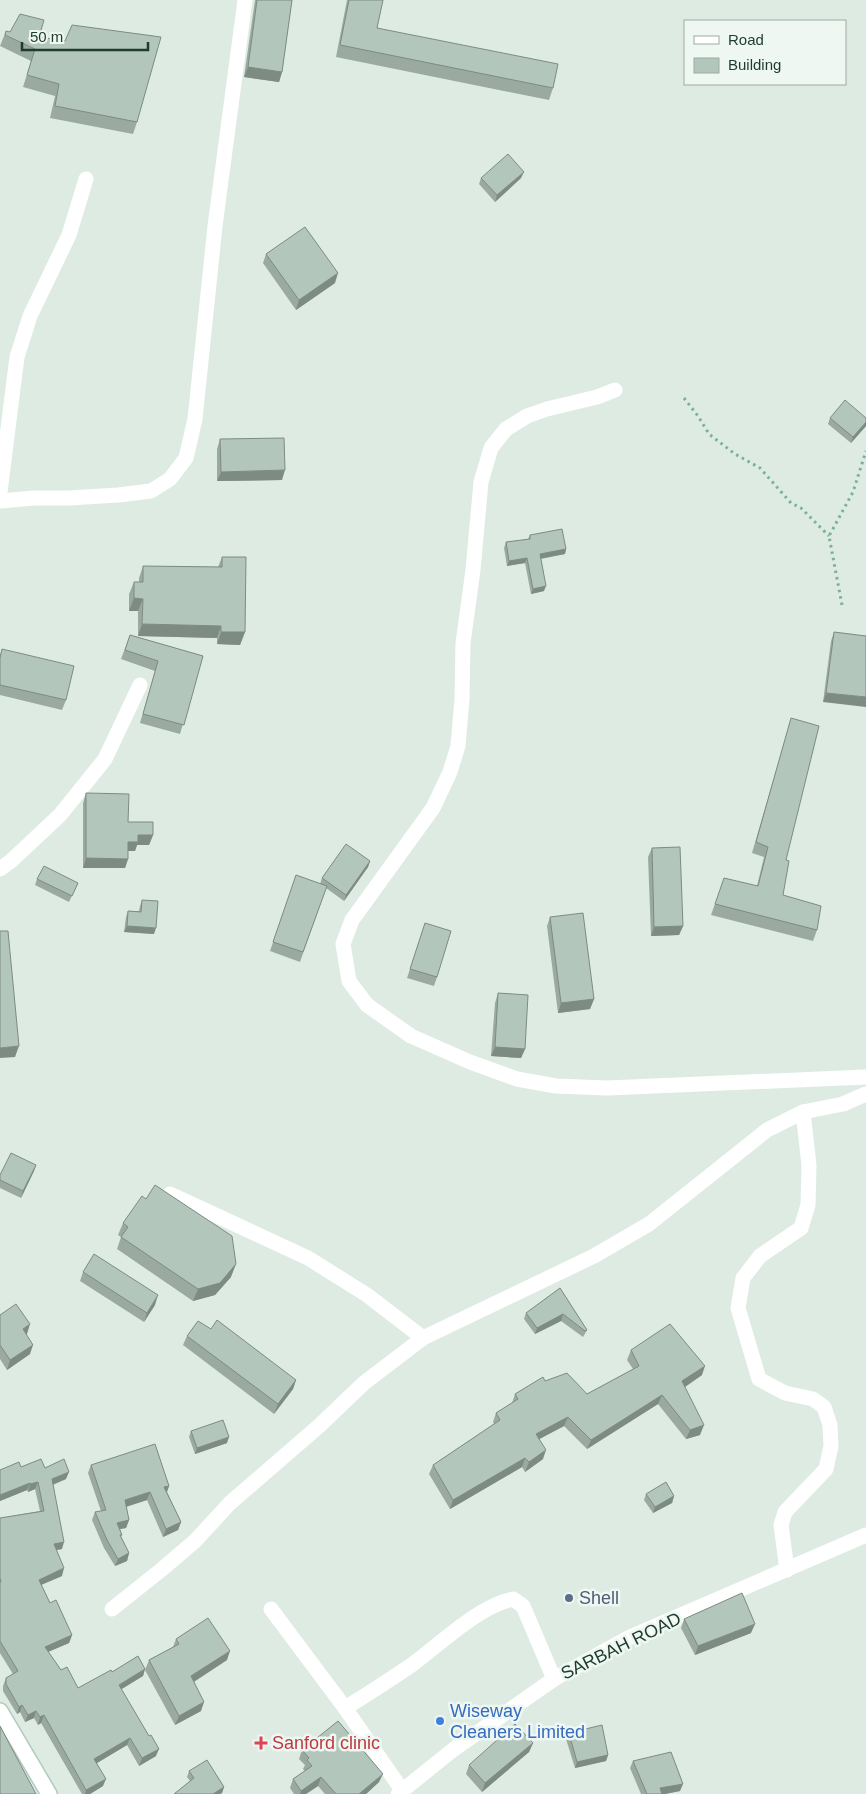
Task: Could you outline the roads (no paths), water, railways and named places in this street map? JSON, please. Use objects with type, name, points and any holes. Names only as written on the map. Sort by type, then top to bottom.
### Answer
[{"type":"street","points":[[0,501],[118,495],[151,491],[170,479],[186,458],[195,419],[215,226],[245,0]]},
{"type":"street","points":[[0,492],[17,357],[30,316],[69,235],[86,179]]},
{"type":"street","points":[[615,390],[597,397],[547,409],[527,416],[506,429],[491,448],[481,482],[473,570],[463,643],[462,699],[458,746],[450,772],[433,808],[352,920],[343,944],[349,981],[367,1006],[411,1036],[470,1062],[517,1079],[556,1086],[607,1088],[866,1077]]},
{"type":"street","points":[[0,869],[60,815],[105,759],[140,685]]},
{"type":"street","points":[[112,1608],[162,1570],[195,1541],[230,1503],[319,1426],[364,1383],[423,1338],[594,1256],[649,1224],[767,1130],[803,1112],[843,1104],[866,1094]]},
{"type":"street","points":[[787,1570],[781,1525],[785,1512],[826,1469],[831,1446],[830,1425],[824,1407],[813,1399],[784,1393],[759,1378],[738,1308],[743,1278],[760,1256],[800,1228],[808,1205],[810,1166],[803,1112]]},
{"type":"street","points":[[170,1194],[308,1258],[367,1295],[423,1338]]},
{"type":"street","name":"SARBAH ROAD","points":[[400,1792],[454,1749],[554,1679],[628,1638],[866,1536]]},
{"type":"street","points":[[345,1708],[412,1664],[491,1607],[499,1602],[513,1599],[523,1606],[554,1679]]},
{"type":"street","points":[[271,1609],[345,1708],[400,1792]]},
{"type":"street","points":[[0,1711],[50,1794]]},
{"type":"place","name":"Shell","points":[[569,1598]]},
{"type":"place","name":"Wiseway Cleaners Limited","points":[[440,1721]]},
{"type":"place","name":"Sanford clinic","points":[[261,1743]]}]
